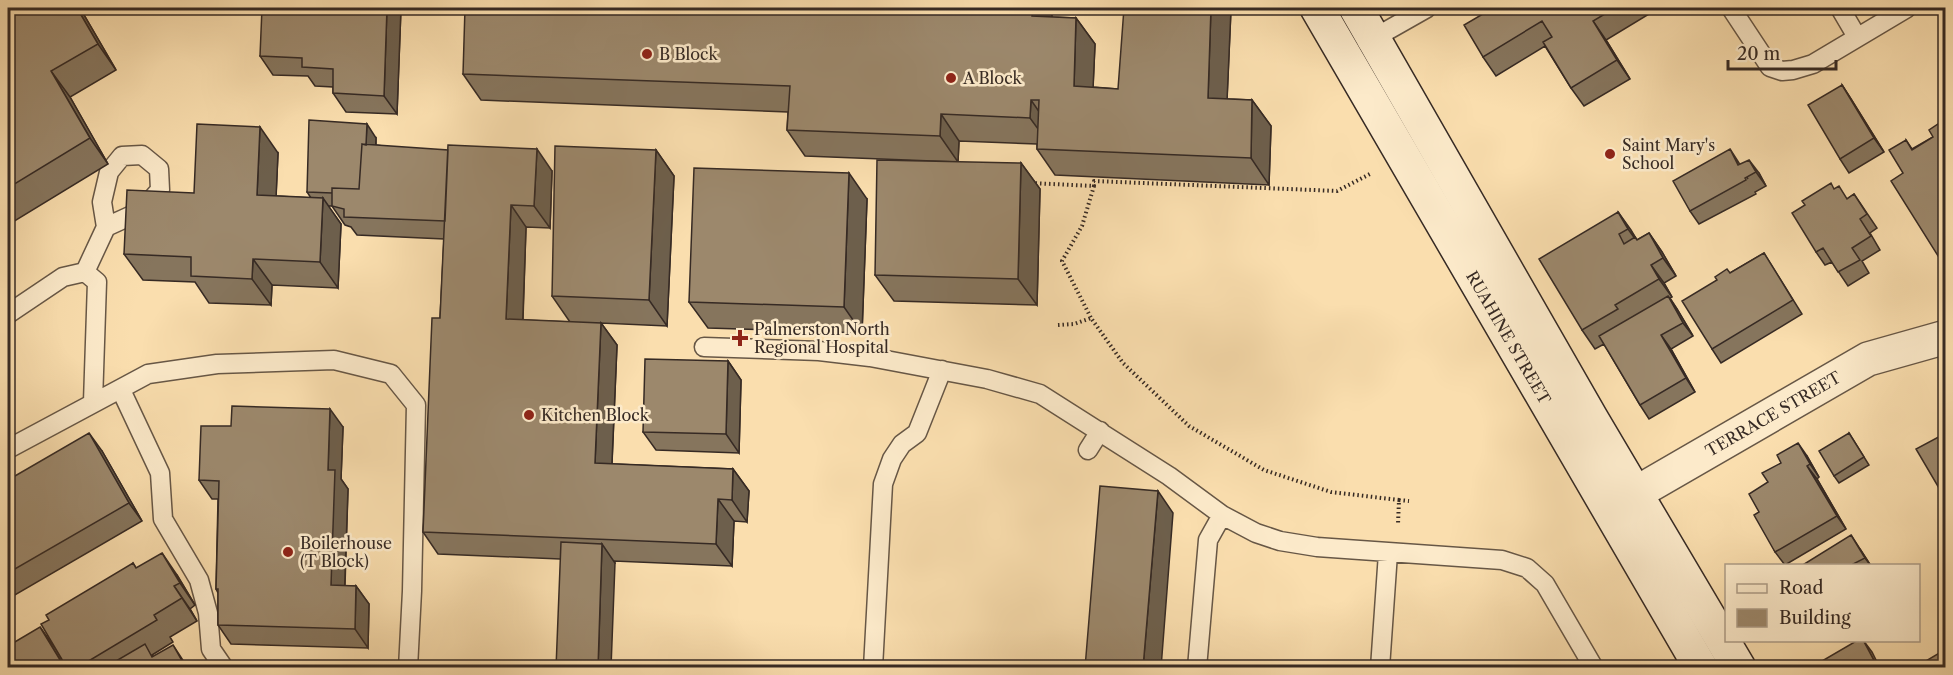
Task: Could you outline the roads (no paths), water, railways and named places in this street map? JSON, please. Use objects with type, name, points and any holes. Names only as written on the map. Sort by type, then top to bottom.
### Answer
[{"type":"main road","name":"RUAHINE STREET","points":[[1317,8],[1622,501],[1739,668]]},
{"type":"main road","name":"RUAHINE STREET","points":[[1356,8],[1591,418],[1622,501],[1701,668]]},
{"type":"main road","name":"TERRACE STREET","points":[[1622,501],[1868,359],[1946,337]]},
{"type":"lane","points":[[1345,56],[1427,8]]},
{"type":"lane","points":[[1731,8],[1770,67],[1782,71],[1813,64],[1907,8]]},
{"type":"lane","points":[[1840,8],[1857,36]]},
{"type":"lane","points":[[84,272],[106,227]]},
{"type":"lane","points":[[8,314],[63,277],[84,272]]},
{"type":"lane","points":[[84,272],[97,282],[93,402]]},
{"type":"lane","points":[[704,347],[819,351],[870,357],[987,379],[1040,394],[1169,476],[1222,515],[1256,533],[1280,541],[1388,553],[1502,560],[1527,568],[1545,584],[1594,668]]},
{"type":"lane","points":[[8,449],[148,374],[217,364],[334,360],[391,374],[416,405],[408,668]]},
{"type":"lane","points":[[873,668],[883,484],[892,459],[902,444],[917,433],[942,370]]},
{"type":"lane","points":[[121,390],[160,473],[163,519],[199,580],[208,613],[211,649],[224,668]]},
{"type":"lane","points":[[1088,450],[1100,431]]},
{"type":"lane","points":[[1197,668],[1208,540],[1222,515]]},
{"type":"lane","points":[[1380,668],[1388,553]]},
{"type":"place","name":"B Block","points":[[647,54]]},
{"type":"place","name":"A Block","points":[[951,78]]},
{"type":"place","name":"Saint Mary's School","points":[[1610,154]]},
{"type":"place","name":"Palmerston North Regional Hospital","points":[[740,338]]},
{"type":"place","name":"Kitchen Block","points":[[529,415]]},
{"type":"place","name":"Boilerhouse (T Block)","points":[[288,552]]}]
